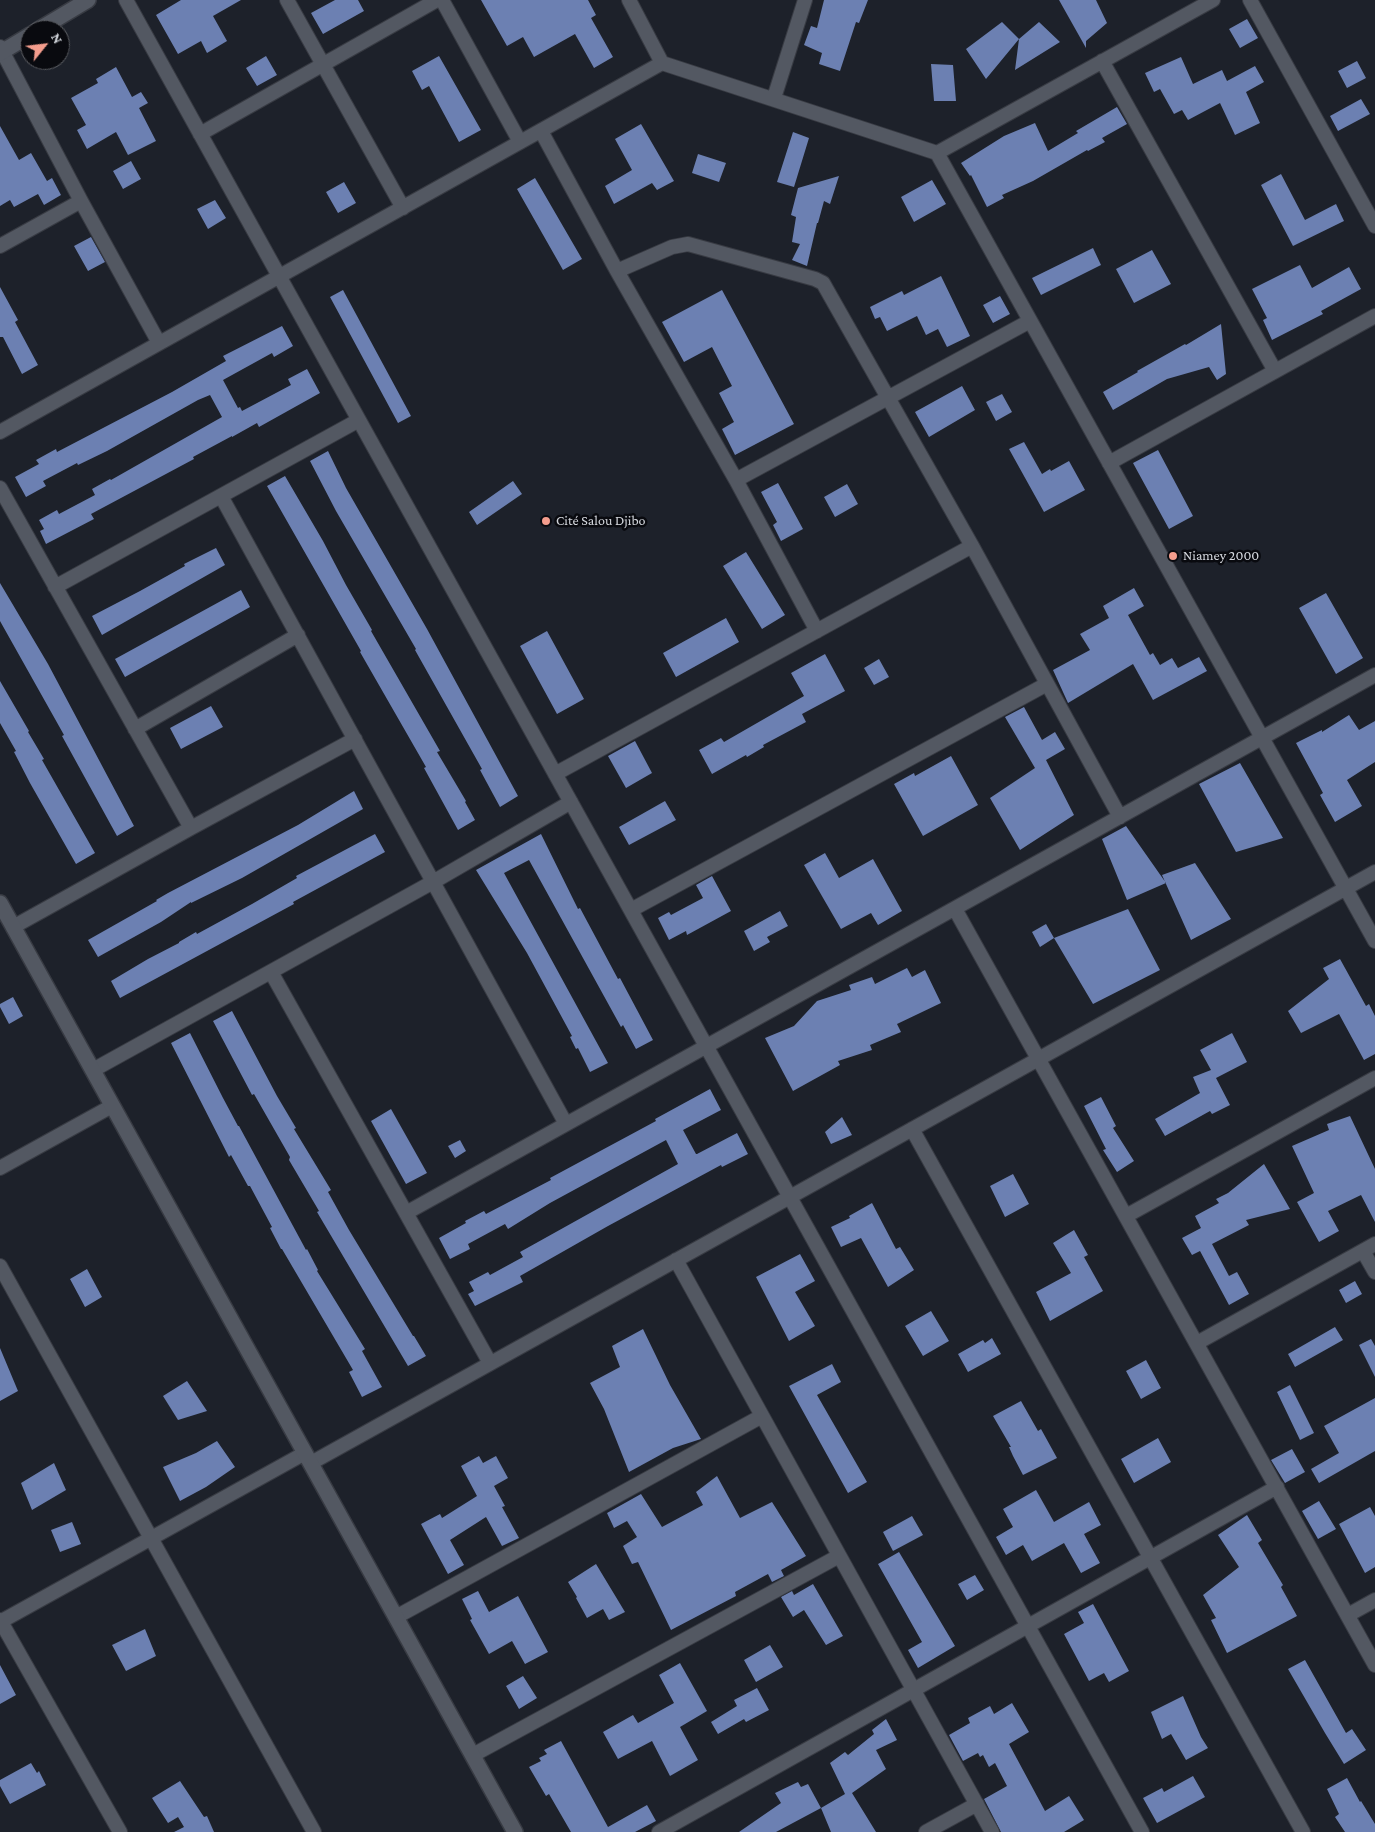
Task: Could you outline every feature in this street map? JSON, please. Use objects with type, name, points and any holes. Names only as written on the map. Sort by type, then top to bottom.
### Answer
[{"type":"street","points":[[55,20],[88,0]]},
{"type":"street","points":[[126,0],[1142,1832]]},
{"type":"street","points":[[287,0],[403,208]]},
{"type":"street","points":[[200,134],[437,0]]},
{"type":"street","points":[[442,0],[520,142]]},
{"type":"street","points":[[629,0],[662,63],[774,98],[937,153],[1375,941]]},
{"type":"street","points":[[774,98],[805,0]]},
{"type":"street","points":[[937,153],[1213,0]]},
{"type":"street","points":[[1250,0],[1375,226]]},
{"type":"street","points":[[20,40],[1,50],[81,202],[160,343]]},
{"type":"street","points":[[1102,61],[1274,371]]},
{"type":"street","points":[[0,432],[662,63]]},
{"type":"street","points":[[540,131],[736,480],[817,631]]},
{"type":"street","points":[[0,246],[81,202]]},
{"type":"street","points":[[617,271],[672,247],[688,244],[823,283],[972,546],[1120,817]]},
{"type":"street","points":[[1109,463],[1375,316]]},
{"type":"street","points":[[736,480],[1030,321]]},
{"type":"street","points":[[55,587],[360,420]]},
{"type":"street","points":[[0,488],[191,828]]},
{"type":"street","points":[[221,496],[566,1124]]},
{"type":"street","points":[[555,774],[972,546]]},
{"type":"street","points":[[135,729],[298,635]]},
{"type":"street","points":[[406,1213],[1375,675]]},
{"type":"street","points":[[631,910],[1047,684]]},
{"type":"street","points":[[13,927],[355,739]]},
{"type":"street","points":[[93,1070],[433,882],[571,802]]},
{"type":"street","points":[[120,1832],[0,1621],[151,1538],[490,1363],[1375,872]]},
{"type":"street","points":[[0,903],[515,1832]]},
{"type":"street","points":[[955,908],[1375,1665]]},
{"type":"street","points":[[271,972],[490,1363]]},
{"type":"street","points":[[1126,1216],[1375,1078]]},
{"type":"street","points":[[0,1168],[112,1106]]},
{"type":"street","points":[[912,1129],[1303,1832]]},
{"type":"street","points":[[1196,1343],[1369,1247],[1375,1272]]},
{"type":"street","points":[[676,1260],[992,1832]]},
{"type":"street","points":[[0,1266],[314,1832]]},
{"type":"street","points":[[396,1617],[762,1416]]},
{"type":"street","points":[[659,1832],[1277,1487]]},
{"type":"street","points":[[473,1755],[839,1556]]},
{"type":"street","points":[[1348,1615],[1375,1600]]},
{"type":"street","points":[[926,1832],[977,1804]]},
{"type":"building","points":[[181,0],[241,0],[213,16],[227,41],[207,53],[201,41],[178,54],[156,15]]},
{"type":"building","points":[[335,0],[358,0],[364,11],[323,34],[311,13]]},
{"type":"building","points":[[481,0],[588,0],[596,15],[591,18],[613,57],[594,68],[575,34],[534,57],[523,37],[507,46]]},
{"type":"building","points":[[824,0],[868,0],[859,23],[856,22],[840,71],[819,64],[822,53],[804,45],[811,26],[817,28]]},
{"type":"building","points":[[1059,0],[1096,0],[1107,23],[1086,41],[1086,48]]},
{"type":"building","points":[[1247,19],[1258,38],[1240,48],[1229,29]]},
{"type":"building","points":[[1002,22],[1019,39],[986,79],[966,49]]},
{"type":"building","points":[[1039,22],[1060,42],[1015,70],[1019,39]]},
{"type":"building","points":[[266,56],[277,75],[257,86],[246,68]]},
{"type":"building","points":[[439,56],[481,130],[459,142],[429,86],[422,90],[412,71]]},
{"type":"building","points":[[1181,57],[1193,84],[1222,70],[1227,81],[1255,66],[1264,82],[1246,92],[1260,123],[1235,135],[1220,103],[1188,120],[1182,110],[1174,114],[1160,89],[1154,92],[1145,73]]},
{"type":"building","points":[[1357,61],[1366,78],[1347,88],[1338,71]]},
{"type":"building","points":[[931,64],[953,65],[956,101],[934,101]]},
{"type":"building","points":[[116,67],[132,97],[141,92],[148,103],[139,108],[156,141],[128,155],[116,132],[87,149],[77,130],[86,125],[71,98],[98,83],[96,79]]},
{"type":"building","points":[[1361,99],[1370,114],[1338,131],[1330,116]]},
{"type":"building","points":[[1117,107],[1127,124],[1102,138],[1105,142],[1087,150],[1033,181],[1002,195],[1004,198],[987,207],[971,175],[961,163],[1004,136],[1035,123],[1048,151],[1078,133],[1076,131]]},
{"type":"building","points":[[641,124],[674,181],[657,190],[652,183],[614,204],[605,186],[632,170],[615,139]]},
{"type":"building","points":[[0,126],[19,160],[31,153],[47,181],[52,178],[61,195],[44,205],[38,194],[14,207],[10,200],[0,206]]},
{"type":"building","points":[[793,132],[809,138],[794,187],[777,182]]},
{"type":"building","points":[[698,154],[726,163],[719,182],[692,173]]},
{"type":"building","points":[[131,161],[141,179],[123,189],[113,171]]},
{"type":"building","points":[[1281,174],[1305,220],[1336,204],[1344,221],[1293,246],[1261,185]]},
{"type":"building","points":[[839,176],[830,204],[824,201],[807,266],[792,260],[800,244],[792,242],[796,217],[791,215],[798,188]]},
{"type":"building","points":[[535,178],[582,259],[563,270],[517,189]]},
{"type":"building","points":[[932,180],[946,204],[914,222],[901,197]]},
{"type":"building","points":[[344,182],[356,203],[338,213],[326,192]]},
{"type":"building","points":[[215,200],[226,218],[208,229],[197,209]]},
{"type":"building","points":[[91,237],[105,262],[88,271],[74,246]]},
{"type":"building","points":[[1093,248],[1101,265],[1041,295],[1032,278]]},
{"type":"building","points":[[1152,250],[1171,284],[1134,303],[1116,269]]},
{"type":"building","points":[[1300,265],[1312,288],[1349,267],[1361,289],[1321,311],[1323,314],[1272,340],[1263,320],[1267,318],[1252,289]]},
{"type":"building","points":[[941,276],[970,336],[947,347],[938,329],[926,335],[917,316],[887,331],[880,317],[875,319],[870,307],[902,291],[904,295]]},
{"type":"building","points":[[0,287],[18,320],[15,322],[38,365],[22,374],[3,337],[0,337]]},
{"type":"building","points":[[343,290],[411,416],[398,423],[330,297]]},
{"type":"building","points":[[722,290],[794,424],[735,455],[722,429],[734,422],[719,393],[732,386],[712,347],[684,362],[662,322]]},
{"type":"building","points":[[1000,296],[1010,314],[993,323],[983,305]]},
{"type":"building","points":[[1221,324],[1226,374],[1217,380],[1209,367],[1167,379],[1113,410],[1103,392]]},
{"type":"building","points":[[282,326],[293,346],[274,357],[272,353],[223,380],[238,408],[240,407],[242,411],[291,385],[288,379],[307,369],[320,393],[259,427],[257,423],[193,457],[194,459],[91,514],[94,519],[46,544],[40,531],[44,529],[39,520],[57,510],[59,514],[95,495],[92,489],[222,417],[210,395],[107,451],[78,465],[77,463],[43,481],[46,486],[26,497],[15,477],[39,464],[36,460],[56,449],[57,452],[172,392],[226,361],[223,356]]},
{"type":"building","points":[[962,386],[975,410],[929,437],[915,412]]},
{"type":"building","points":[[1002,394],[1012,412],[996,421],[986,402]]},
{"type":"building","points":[[1024,442],[1042,474],[1069,461],[1085,490],[1044,512],[1009,449]]},
{"type":"building","points":[[1158,450],[1193,516],[1169,529],[1133,463]]},
{"type":"building","points":[[328,451],[346,488],[427,629],[518,796],[500,807],[480,770],[482,769],[416,649],[336,511],[310,461]]},
{"type":"building","points":[[285,476],[440,751],[437,752],[466,801],[475,820],[458,830],[424,768],[426,767],[267,486]]},
{"type":"building","points":[[513,481],[522,494],[477,525],[469,512]]},
{"type":"building","points":[[778,483],[803,529],[781,541],[773,525],[777,522],[761,492]]},
{"type":"building","points":[[847,484],[858,504],[835,517],[824,497]]},
{"type":"building","points":[[216,548],[225,565],[102,635],[92,616]]},
{"type":"building","points":[[746,552],[785,615],[762,629],[723,566]]},
{"type":"building","points":[[0,583],[48,664],[134,826],[117,836],[62,736],[64,735],[0,621]]},
{"type":"building","points":[[1134,588],[1144,606],[1128,615],[1150,655],[1153,653],[1160,665],[1172,658],[1178,668],[1199,657],[1207,671],[1153,700],[1133,664],[1068,703],[1053,670],[1090,650],[1080,634],[1109,618],[1103,606]]},
{"type":"building","points":[[241,590],[250,607],[125,677],[115,659]]},
{"type":"building","points":[[1326,593],[1363,658],[1336,674],[1299,608]]},
{"type":"building","points":[[726,618],[739,642],[676,677],[663,653]]},
{"type":"building","points":[[547,631],[584,699],[557,714],[520,646]]},
{"type":"building","points":[[825,654],[845,691],[802,714],[806,722],[763,745],[764,747],[747,757],[746,755],[712,774],[699,750],[721,738],[724,742],[804,696],[791,673]]},
{"type":"building","points":[[879,659],[889,677],[874,685],[864,668]]},
{"type":"building","points":[[0,681],[95,853],[76,864],[30,783],[14,752],[16,751],[0,723]]},
{"type":"building","points":[[211,706],[223,727],[181,749],[170,728]]},
{"type":"building","points":[[1024,707],[1042,740],[1055,732],[1065,749],[1046,760],[1074,815],[1020,850],[990,798],[1035,768],[1005,717]]},
{"type":"building","points":[[1349,715],[1359,730],[1375,721],[1375,762],[1347,780],[1362,806],[1335,822],[1320,795],[1323,793],[1296,743],[1322,730],[1322,732]]},
{"type":"building","points":[[635,741],[652,773],[626,788],[608,756]]},
{"type":"building","points":[[951,756],[978,805],[923,836],[894,784],[914,773],[915,776]]},
{"type":"building","points":[[1240,763],[1283,838],[1236,852],[1199,784]]},
{"type":"building","points":[[354,791],[363,809],[242,878],[191,902],[161,922],[98,957],[88,940],[168,893],[298,825]]},
{"type":"building","points":[[665,801],[676,820],[629,845],[619,827]]},
{"type":"building","points":[[1126,826],[1166,883],[1127,900],[1102,839]]},
{"type":"building","points":[[375,834],[385,852],[293,902],[294,904],[120,998],[111,981],[196,932],[197,934],[252,904],[297,878],[296,876]]},
{"type":"building","points":[[541,834],[578,909],[580,908],[653,1040],[636,1049],[623,1025],[621,1027],[529,860],[504,873],[608,1063],[590,1072],[578,1048],[576,1049],[570,1037],[572,1036],[527,953],[476,870]]},
{"type":"building","points":[[825,853],[839,878],[873,859],[902,911],[878,925],[871,913],[841,929],[804,865]]},
{"type":"building","points":[[1195,863],[1231,919],[1191,940],[1162,875]]},
{"type":"building","points":[[712,876],[731,911],[687,935],[686,931],[669,940],[658,918],[669,912],[671,915],[703,898],[696,885]]},
{"type":"building","points":[[1128,909],[1160,970],[1093,1004],[1054,938]]},
{"type":"building","points":[[780,911],[788,926],[767,937],[770,942],[754,951],[744,931]]},
{"type":"building","points":[[1046,924],[1054,938],[1040,947],[1032,932]]},
{"type":"building","points":[[1340,959],[1366,1006],[1369,1004],[1375,1016],[1375,1054],[1364,1060],[1339,1014],[1301,1033],[1288,1011],[1329,979],[1323,968]]},
{"type":"building","points":[[907,968],[912,977],[925,970],[941,1003],[897,1024],[901,1032],[870,1045],[872,1050],[838,1061],[840,1065],[793,1091],[765,1038],[794,1026],[817,1001],[851,990],[849,985],[872,977],[875,984]]},
{"type":"building","points":[[13,997],[23,1016],[9,1024],[0,1004]]},
{"type":"building","points":[[232,1011],[296,1128],[294,1129],[331,1190],[328,1192],[349,1230],[426,1356],[408,1366],[317,1212],[319,1211],[289,1160],[290,1157],[254,1094],[252,1095],[213,1021]]},
{"type":"building","points":[[190,1033],[238,1126],[307,1249],[317,1271],[365,1349],[362,1351],[382,1387],[362,1397],[349,1372],[353,1370],[281,1249],[270,1228],[272,1227],[250,1186],[248,1186],[231,1155],[229,1157],[171,1043]]},
{"type":"building","points":[[1232,1033],[1247,1062],[1216,1078],[1230,1105],[1212,1114],[1210,1111],[1165,1136],[1155,1119],[1200,1093],[1193,1077],[1211,1070],[1200,1050]]},
{"type":"building","points":[[710,1089],[721,1110],[683,1130],[696,1154],[737,1133],[748,1154],[722,1167],[721,1165],[608,1226],[520,1276],[523,1282],[475,1306],[468,1294],[474,1291],[469,1282],[488,1272],[490,1275],[523,1257],[520,1252],[678,1164],[666,1140],[550,1203],[508,1229],[505,1224],[468,1244],[470,1249],[450,1259],[439,1238],[484,1211],[486,1214],[551,1180],[550,1178],[656,1121],[655,1119]]},
{"type":"building","points":[[1101,1097],[1116,1126],[1113,1128],[1134,1161],[1117,1172],[1103,1150],[1106,1149],[1084,1106]]},
{"type":"building","points":[[391,1109],[427,1173],[406,1184],[371,1121]]},
{"type":"building","points":[[1350,1116],[1375,1169],[1375,1222],[1361,1195],[1328,1211],[1339,1231],[1319,1242],[1297,1202],[1314,1193],[1292,1146],[1329,1130],[1327,1124]]},
{"type":"building","points":[[842,1117],[852,1135],[831,1144],[825,1132]]},
{"type":"building","points":[[460,1140],[466,1151],[455,1158],[448,1146]]},
{"type":"building","points":[[1264,1164],[1290,1209],[1246,1220],[1249,1225],[1212,1244],[1229,1276],[1237,1272],[1249,1294],[1229,1305],[1200,1251],[1192,1255],[1182,1238],[1201,1228],[1195,1216],[1219,1203],[1216,1199],[1228,1193]]},
{"type":"building","points":[[1013,1174],[1029,1204],[1005,1217],[990,1186]]},
{"type":"building","points":[[872,1203],[896,1249],[900,1247],[914,1270],[888,1287],[861,1238],[841,1247],[831,1227],[850,1218],[849,1216]]},
{"type":"building","points":[[1074,1230],[1088,1255],[1084,1257],[1103,1291],[1050,1321],[1036,1292],[1071,1273],[1053,1243]]},
{"type":"building","points":[[800,1254],[815,1281],[795,1292],[815,1326],[789,1341],[756,1277]]},
{"type":"building","points":[[87,1269],[102,1297],[85,1307],[70,1279]]},
{"type":"building","points":[[1355,1281],[1362,1294],[1346,1303],[1339,1290]]},
{"type":"building","points":[[931,1311],[949,1341],[923,1356],[905,1326]]},
{"type":"building","points":[[1335,1327],[1343,1340],[1295,1367],[1288,1354]]},
{"type":"building","points":[[643,1329],[670,1385],[701,1439],[673,1448],[629,1472],[604,1409],[590,1383],[620,1367],[612,1346]]},
{"type":"building","points":[[992,1338],[1001,1354],[968,1372],[958,1354],[983,1340],[985,1343]]},
{"type":"building","points":[[1371,1339],[1375,1346],[1375,1377],[1359,1345]]},
{"type":"building","points":[[0,1348],[18,1391],[0,1401]]},
{"type":"building","points":[[1146,1360],[1161,1388],[1141,1399],[1126,1371]]},
{"type":"building","points":[[832,1364],[841,1382],[817,1395],[867,1482],[848,1493],[789,1386]]},
{"type":"building","points":[[187,1381],[207,1411],[178,1420],[163,1396]]},
{"type":"building","points":[[1290,1385],[1314,1433],[1300,1440],[1277,1392]]},
{"type":"building","points":[[1375,1398],[1375,1451],[1319,1483],[1311,1469],[1339,1453],[1324,1426]]},
{"type":"building","points":[[1021,1401],[1038,1431],[1041,1429],[1057,1458],[1023,1475],[1009,1447],[1011,1447],[993,1416]]},
{"type":"building","points":[[1158,1438],[1171,1462],[1134,1483],[1121,1459]]},
{"type":"building","points":[[217,1441],[235,1467],[206,1487],[180,1501],[163,1467],[196,1453]]},
{"type":"building","points":[[1292,1449],[1305,1472],[1285,1483],[1271,1460]]},
{"type":"building","points":[[479,1456],[483,1463],[496,1456],[508,1478],[494,1486],[505,1506],[502,1507],[519,1538],[502,1546],[486,1517],[450,1540],[464,1565],[448,1574],[421,1524],[440,1514],[442,1518],[477,1496],[461,1466]]},
{"type":"building","points":[[54,1463],[66,1490],[32,1510],[21,1483]]},
{"type":"building","points":[[717,1476],[740,1518],[772,1502],[806,1556],[781,1570],[784,1576],[772,1582],[768,1574],[735,1592],[736,1596],[671,1630],[638,1562],[632,1564],[623,1546],[637,1537],[627,1521],[614,1528],[607,1513],[641,1494],[662,1527],[703,1505],[696,1492]]},
{"type":"building","points":[[1036,1490],[1054,1522],[1089,1502],[1101,1525],[1084,1534],[1100,1563],[1081,1573],[1064,1543],[1032,1561],[1023,1545],[1006,1555],[996,1537],[1013,1527],[1003,1509]]},
{"type":"building","points":[[1319,1501],[1336,1529],[1318,1539],[1302,1511]]},
{"type":"building","points":[[1370,1507],[1375,1516],[1375,1567],[1365,1573],[1339,1524]]},
{"type":"building","points":[[1247,1515],[1262,1540],[1258,1543],[1283,1585],[1281,1587],[1297,1616],[1227,1653],[1211,1620],[1216,1618],[1203,1595],[1239,1567],[1218,1535]]},
{"type":"building","points":[[912,1516],[923,1535],[893,1551],[883,1532]]},
{"type":"building","points":[[72,1522],[81,1544],[60,1552],[51,1530]]},
{"type":"building","points":[[899,1552],[955,1646],[918,1668],[908,1650],[922,1642],[878,1564]]},
{"type":"building","points":[[596,1564],[625,1612],[609,1620],[603,1609],[587,1618],[568,1582]]},
{"type":"building","points":[[975,1575],[984,1590],[967,1600],[958,1584]]},
{"type":"building","points":[[813,1584],[843,1636],[826,1645],[804,1610],[793,1617],[781,1597],[792,1591],[794,1595]]},
{"type":"building","points":[[478,1591],[489,1612],[518,1596],[548,1652],[525,1664],[512,1641],[489,1654],[470,1620],[472,1619],[462,1599]]},
{"type":"building","points":[[1093,1604],[1129,1671],[1109,1682],[1104,1673],[1089,1681],[1064,1634],[1084,1623],[1078,1612]]},
{"type":"building","points":[[145,1629],[156,1656],[126,1671],[112,1645]]},
{"type":"building","points":[[770,1645],[783,1667],[756,1682],[744,1660]]},
{"type":"building","points":[[1305,1660],[1346,1733],[1352,1729],[1366,1750],[1344,1764],[1288,1669]]},
{"type":"building","points":[[680,1663],[707,1711],[680,1727],[698,1760],[670,1776],[652,1741],[618,1759],[603,1732],[633,1715],[638,1723],[674,1703],[659,1675]]},
{"type":"building","points":[[0,1665],[16,1695],[0,1704]]},
{"type":"building","points":[[523,1676],[537,1698],[519,1709],[506,1686]]},
{"type":"building","points":[[757,1688],[769,1710],[746,1722],[744,1719],[718,1734],[711,1722],[737,1706],[734,1700]]},
{"type":"building","points":[[1183,1696],[1201,1737],[1208,1748],[1186,1760],[1171,1734],[1162,1739],[1151,1712]]},
{"type":"building","points":[[1012,1703],[1029,1732],[1009,1744],[1045,1811],[1069,1796],[1084,1820],[1064,1832],[1001,1832],[984,1799],[1007,1786],[995,1763],[989,1767],[983,1755],[980,1757],[978,1753],[963,1761],[949,1735],[970,1723],[968,1718],[990,1706],[994,1714]]},
{"type":"building","points":[[886,1719],[897,1740],[876,1750],[886,1769],[852,1793],[876,1832],[831,1832],[821,1808],[845,1794],[830,1763],[845,1752],[848,1755],[874,1734],[872,1730]]},
{"type":"building","points":[[561,1741],[608,1827],[647,1805],[656,1821],[635,1832],[571,1832],[549,1794],[546,1796],[529,1767],[541,1761],[539,1758],[547,1754],[544,1750]]},
{"type":"building","points":[[31,1763],[37,1773],[39,1771],[46,1785],[10,1804],[0,1786],[0,1780]]},
{"type":"building","points":[[1193,1776],[1205,1797],[1157,1823],[1143,1798],[1162,1788],[1164,1792]]},
{"type":"building","points":[[1347,1778],[1375,1824],[1375,1832],[1345,1832],[1335,1817],[1339,1814],[1327,1789]]},
{"type":"building","points":[[180,1781],[204,1817],[207,1816],[214,1832],[174,1832],[184,1827],[178,1817],[168,1823],[152,1798]]},
{"type":"building","points":[[798,1782],[801,1787],[808,1784],[821,1808],[776,1832],[739,1832],[781,1803],[775,1793]]},
{"type":"place","name":"Cité Salou Djibo","points":[[546,521]]},
{"type":"place","name":"Niamey 2000","points":[[1173,556]]}]
